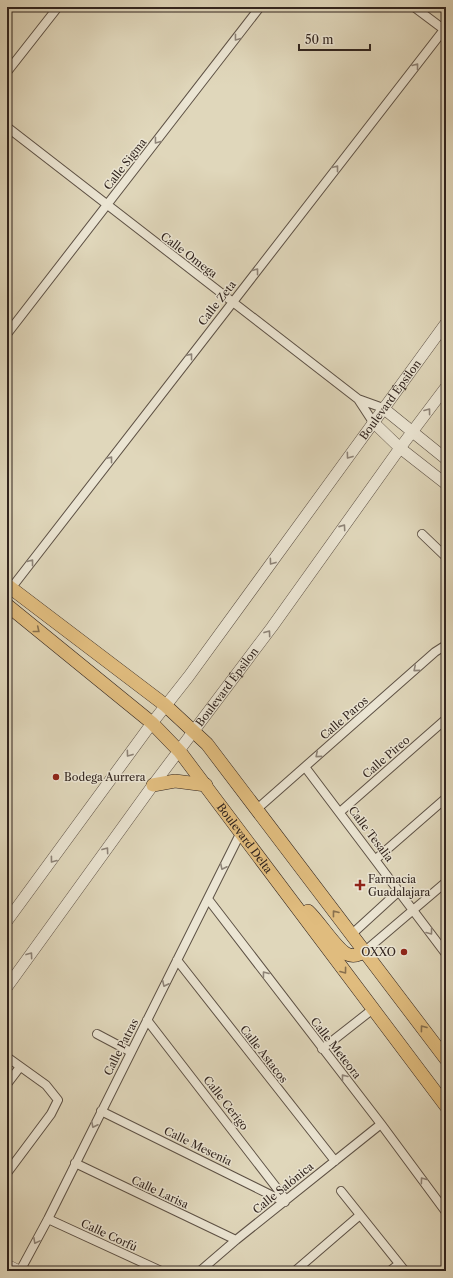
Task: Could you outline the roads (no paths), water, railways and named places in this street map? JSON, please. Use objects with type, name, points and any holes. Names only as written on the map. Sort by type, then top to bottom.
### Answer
[{"type":"main road","points":[[8,589],[165,706],[195,732],[257,809],[446,1059]]},
{"type":"main road","name":"Boulevard Delta","points":[[7,605],[152,723],[180,752],[292,899],[446,1106]]},
{"type":"main road","points":[[153,785],[175,781],[206,786]]},
{"type":"main road","points":[[292,899],[301,904],[315,917],[340,949],[347,954],[354,956],[365,951]]},
{"type":"street","points":[[7,72],[58,7]]},
{"type":"street","name":"Calle Sigma","points":[[7,334],[260,7]]},
{"type":"street","points":[[414,7],[445,29]]},
{"type":"street","name":"Calle Zeta","points":[[8,589],[445,29]]},
{"type":"street","name":"Calle Omega","points":[[7,128],[106,206],[358,399],[374,422]]},
{"type":"street","name":"Boulevard Épsilon","points":[[7,921],[152,723],[189,676],[446,323]]},
{"type":"street","name":"Boulevard Épsilon","points":[[7,987],[153,785],[195,732],[446,386]]},
{"type":"street","name":"Calle Omega","points":[[358,399],[383,408]]},
{"type":"street","points":[[383,408],[411,433],[446,459]]},
{"type":"street","points":[[374,422],[400,448],[446,484]]},
{"type":"street","points":[[422,534],[446,557]]},
{"type":"street","name":"Calle Paros","points":[[257,809],[435,652],[446,645]]},
{"type":"street","name":"Calle Pireo","points":[[340,812],[446,719]]},
{"type":"street","name":"Calle Tesalia","points":[[305,767],[376,859],[446,954]]},
{"type":"street","points":[[376,859],[446,798]]},
{"type":"street","name":"Calle Patras","points":[[19,1271],[48,1218],[241,832]]},
{"type":"street","points":[[365,951],[446,882]]},
{"type":"street","points":[[352,934],[399,891]]},
{"type":"street","name":"Calle Meteora","points":[[208,899],[381,1124],[446,1212]]},
{"type":"street","name":"Calle Astacos","points":[[177,960],[335,1161]]},
{"type":"street","points":[[322,1049],[373,1009]]},
{"type":"street","name":"Calle Cerigo","points":[[148,1020],[286,1201]]},
{"type":"street","points":[[97,1034],[131,1052]]},
{"type":"street","points":[[7,1057],[46,1085],[58,1100],[51,1114],[7,1173]]},
{"type":"street","points":[[7,1084],[20,1067]]},
{"type":"street","name":"Calle Mesenia","points":[[101,1111],[286,1201]]},
{"type":"street","name":"Calle Salónica","points":[[200,1271],[236,1240],[381,1124]]},
{"type":"street","name":"Calle Larisa","points":[[75,1163],[236,1240]]},
{"type":"street","points":[[341,1191],[405,1271]]},
{"type":"street","points":[[295,1271],[360,1215]]},
{"type":"street","name":"Calle Corfú","points":[[48,1218],[161,1271]]},
{"type":"street","points":[[390,1271],[399,1264]]},
{"type":"street","points":[[7,1265],[19,1271]]},
{"type":"place","name":"Bodega Aurrera","points":[[56,777]]},
{"type":"place","name":"Farmacia Guadalajara","points":[[360,885]]},
{"type":"place","name":"OXXO","points":[[404,952]]}]
